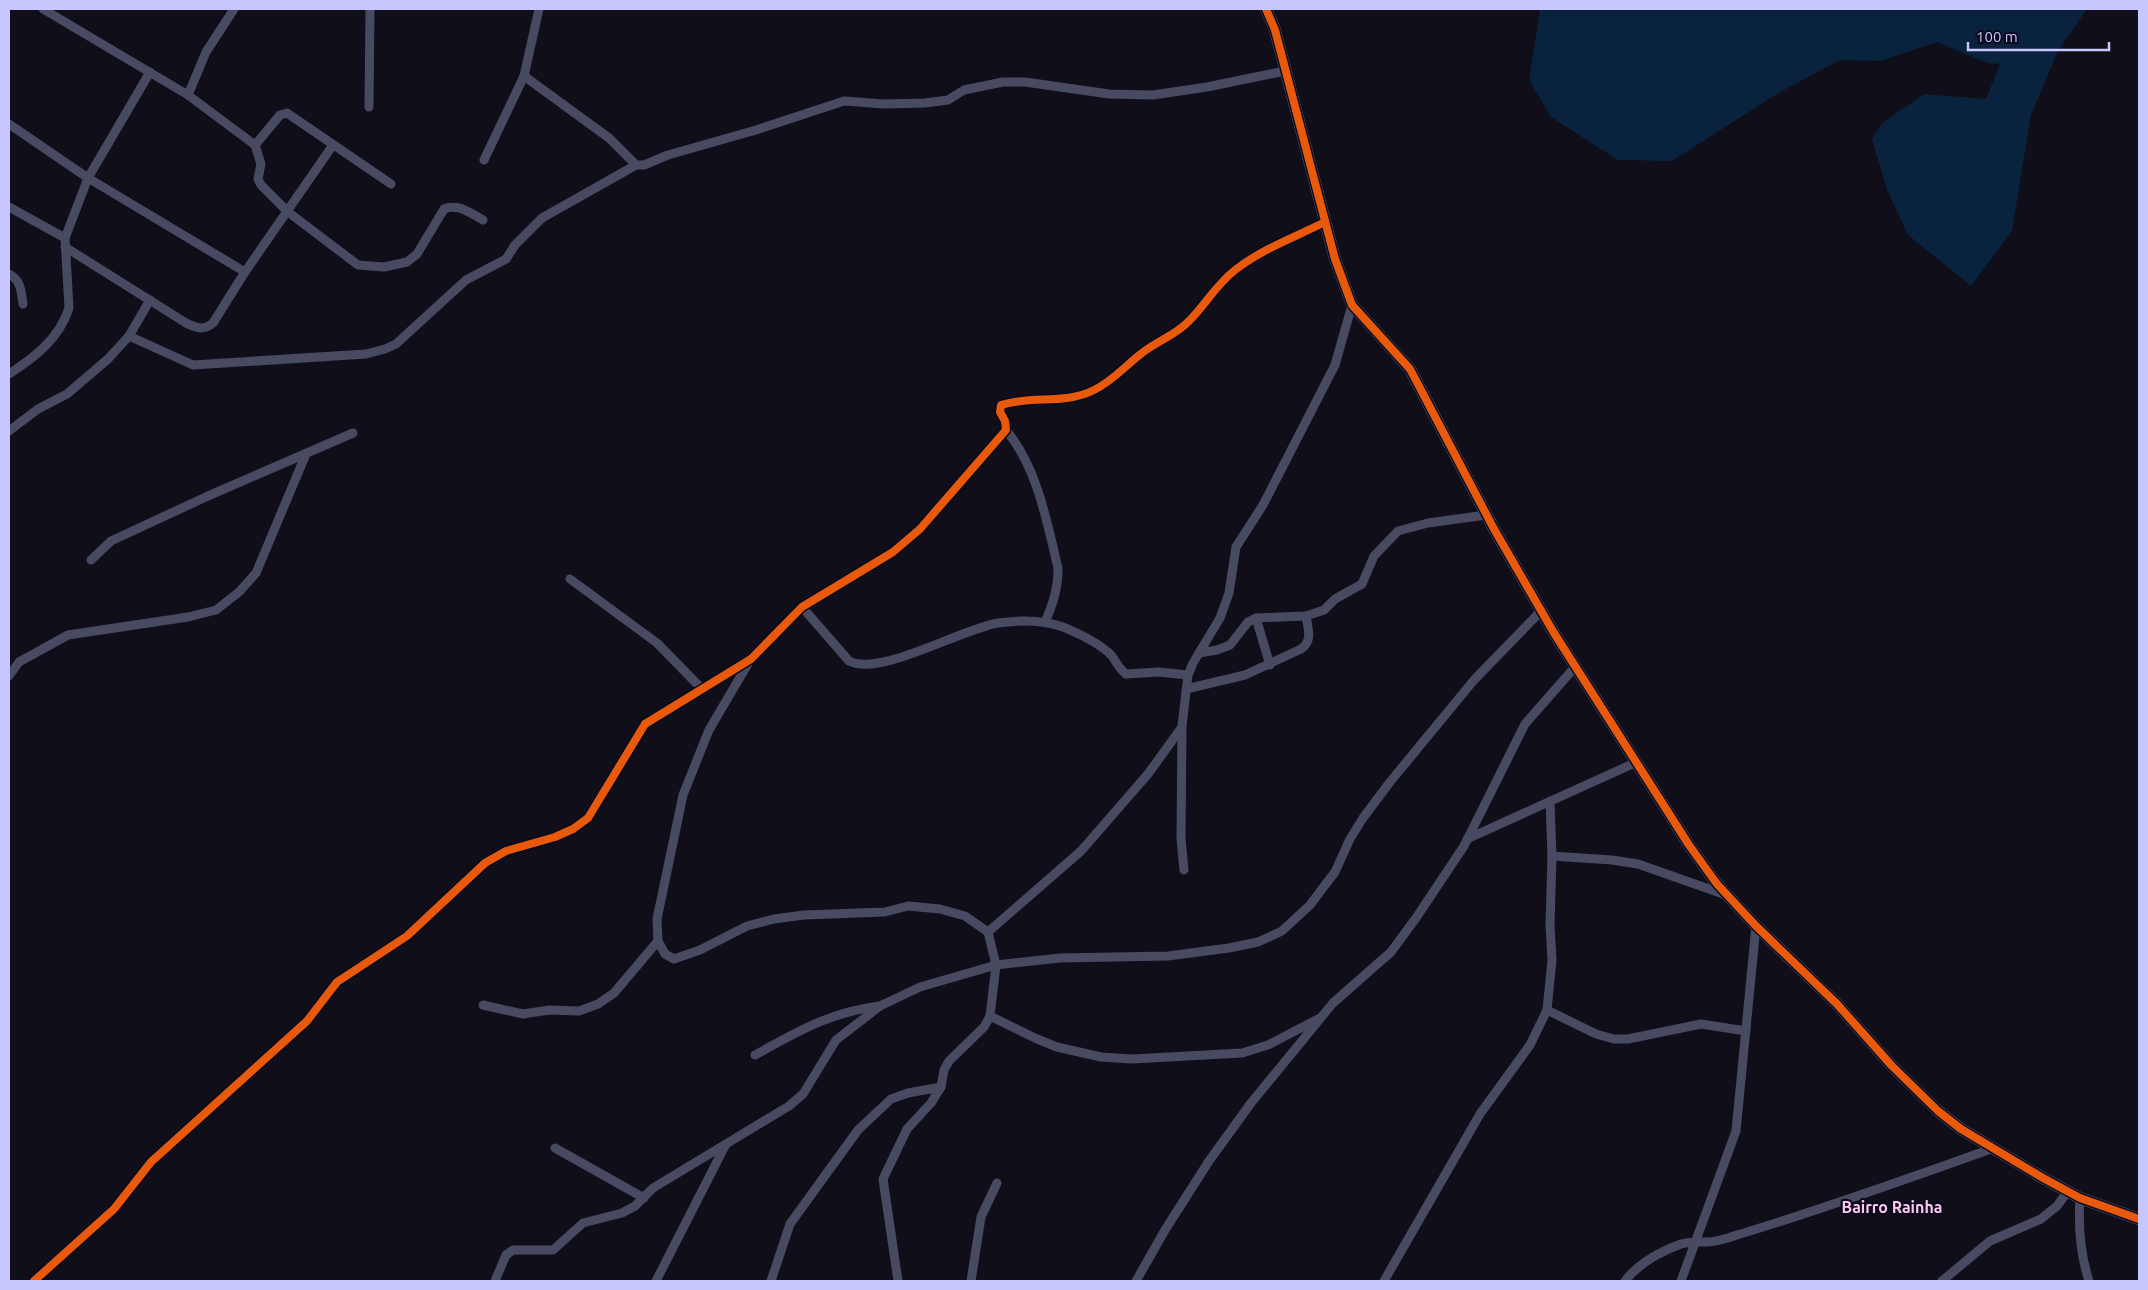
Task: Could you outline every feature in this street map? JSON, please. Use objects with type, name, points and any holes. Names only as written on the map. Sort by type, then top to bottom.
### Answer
[{"type":"street","points":[[43,9],[188,95],[255,145],[261,164],[258,179],[261,186],[288,212],[358,265],[369,268],[407,262],[417,254],[444,209],[450,206],[455,206],[483,220]]},
{"type":"street","points":[[188,95],[206,52],[234,9]]},
{"type":"street","points":[[369,107],[370,9]]},
{"type":"street","points":[[484,160],[524,76],[539,9]]},
{"type":"street","points":[[1266,9],[1275,30],[1335,259],[1352,305],[1410,370],[1486,515],[1541,611],[1689,845],[1728,896],[1756,926],[1837,1004],[1938,1111],[1961,1129],[2080,1198],[2139,1219]]},
{"type":"street","points":[[129,336],[193,365],[366,354],[385,350],[396,344],[466,280],[506,259],[516,245],[542,218],[636,165],[644,166],[668,155],[756,130],[844,101],[884,104],[925,103],[948,100],[964,90],[1003,82],[1025,82],[1109,94],[1153,95],[1207,87],[1285,71]]},
{"type":"street","points":[[9,374],[36,356],[60,330],[66,318],[69,308],[65,243],[88,178],[150,72]]},
{"type":"street","points":[[524,76],[609,138],[636,165]]},
{"type":"street","points":[[255,145],[284,113],[287,113],[391,184]]},
{"type":"street","points":[[9,124],[88,178],[245,272]]},
{"type":"street","points":[[9,208],[186,323],[198,329],[206,328],[213,323],[245,272],[333,145]]},
{"type":"street","points":[[1044,622],[1055,599],[1058,584],[1058,568],[1030,469],[1019,446],[1006,430],[1005,421],[1000,412],[1001,405],[1014,401],[1070,399],[1094,390],[1116,376],[1144,352],[1182,328],[1210,293],[1235,270],[1275,246],[1326,222]]},
{"type":"street","points":[[9,274],[16,278],[20,284],[23,304]]},
{"type":"street","points":[[9,431],[38,409],[67,394],[108,360],[129,336],[150,300]]},
{"type":"street","points":[[1184,870],[1181,839],[1182,726],[1188,675],[1225,606],[1232,578],[1236,547],[1263,505],[1336,365],[1352,305]]},
{"type":"street","points":[[34,1281],[114,1209],[151,1162],[307,1021],[337,982],[407,936],[485,863],[506,851],[555,837],[573,829],[588,818],[645,724],[751,659],[802,607],[893,552],[920,529],[1006,430]]},
{"type":"street","points":[[90,560],[111,541],[352,433]]},
{"type":"street","points":[[9,676],[19,662],[68,635],[188,617],[216,610],[239,592],[256,573],[306,454]]},
{"type":"street","points":[[1199,653],[1218,650],[1230,645],[1248,622],[1256,618],[1318,614],[1334,600],[1362,584],[1374,556],[1398,531],[1428,523],[1486,515]]},
{"type":"street","points":[[570,579],[657,642],[703,690]]},
{"type":"street","points":[[802,607],[849,661],[867,665],[898,659],[949,638],[998,623],[1044,622],[1075,633],[1099,646],[1111,656],[1126,674],[1158,672],[1188,675]]},
{"type":"street","points":[[495,1281],[506,1255],[513,1250],[553,1250],[583,1222],[622,1213],[635,1206],[653,1188],[789,1106],[803,1094],[836,1040],[880,1006],[920,987],[996,965],[1060,958],[1168,956],[1258,942],[1282,931],[1310,905],[1335,872],[1350,839],[1390,782],[1474,680],[1541,611]]},
{"type":"street","points":[[1186,689],[1222,681],[1270,665],[1307,645],[1309,640],[1306,616]]},
{"type":"street","points":[[1256,618],[1270,665]]},
{"type":"street","points":[[751,659],[709,730],[683,795],[657,919],[658,941],[665,954],[674,959],[700,950],[747,926],[774,919],[804,915],[885,912],[908,906],[940,909],[965,916],[988,932],[996,965],[990,1016],[984,1027],[949,1061],[944,1070],[941,1088],[931,1103],[907,1129],[883,1179],[898,1281]]},
{"type":"street","points":[[1136,1281],[1165,1230],[1209,1161],[1250,1103],[1333,1003],[1391,952],[1467,839],[1525,724],[1576,668]]},
{"type":"street","points":[[988,932],[1080,851],[1142,781],[1182,726]]},
{"type":"street","points":[[1467,839],[1637,762]]},
{"type":"street","points":[[1384,1281],[1480,1114],[1530,1045],[1547,1010],[1552,960],[1550,925],[1552,856],[1550,801]]},
{"type":"street","points":[[1552,856],[1612,860],[1638,864],[1728,896]]},
{"type":"street","points":[[1681,1281],[1736,1132],[1756,926]]},
{"type":"street","points":[[483,1005],[523,1014],[549,1010],[578,1011],[598,1004],[614,993],[658,941]]},
{"type":"street","points":[[755,1056],[820,1020],[853,1010],[880,1006]]},
{"type":"street","points":[[1547,1010],[1596,1034],[1614,1038],[1628,1039],[1701,1024],[1746,1031]]},
{"type":"street","points":[[990,1016],[1036,1040],[1057,1047],[1101,1057],[1132,1059],[1242,1053],[1268,1044],[1321,1018]]},
{"type":"street","points":[[771,1281],[790,1224],[858,1130],[891,1099],[908,1093],[941,1088]]},
{"type":"street","points":[[656,1281],[726,1143]]},
{"type":"street","points":[[555,1148],[644,1198]]},
{"type":"street","points":[[1625,1281],[1644,1261],[1680,1245],[1696,1240],[1720,1240],[1835,1205],[1994,1148]]},
{"type":"street","points":[[971,1281],[981,1217],[997,1183]]},
{"type":"street","points":[[1942,1281],[1990,1241],[2041,1219],[2057,1206],[2068,1191]]},
{"type":"street","points":[[2080,1198],[2078,1224],[2080,1247],[2088,1281]]},
{"type":"water","points":[[1540,9],[2087,9],[2058,51],[2031,115],[2012,231],[1971,286],[1908,235],[1887,190],[1872,139],[1882,123],[1924,94],[1986,99],[2000,64],[1988,63],[1937,42],[1880,61],[1840,60],[1780,92],[1672,161],[1618,160],[1551,117],[1529,80]]},
{"type":"cycle path","points":[[1266,9],[1275,30],[1335,259],[1352,305],[1410,369],[1494,529],[1554,633],[1689,845],[1717,884],[1756,926],[1837,1004],[1892,1066],[1938,1111],[1961,1129],[2080,1198],[2139,1219]]},
{"type":"cycle path","points":[[34,1281],[114,1209],[151,1162],[307,1021],[337,982],[407,936],[485,863],[506,851],[555,837],[573,829],[588,818],[645,724],[751,659],[802,607],[893,552],[920,529],[1006,430],[1005,421],[1000,412],[1001,405],[1013,402],[1060,399],[1083,395],[1094,390],[1113,378],[1148,349],[1184,326],[1222,282],[1235,270],[1267,250],[1325,222]]},
{"type":"district","name":"Bairro Rainha","points":[[1892,1207]]}]
